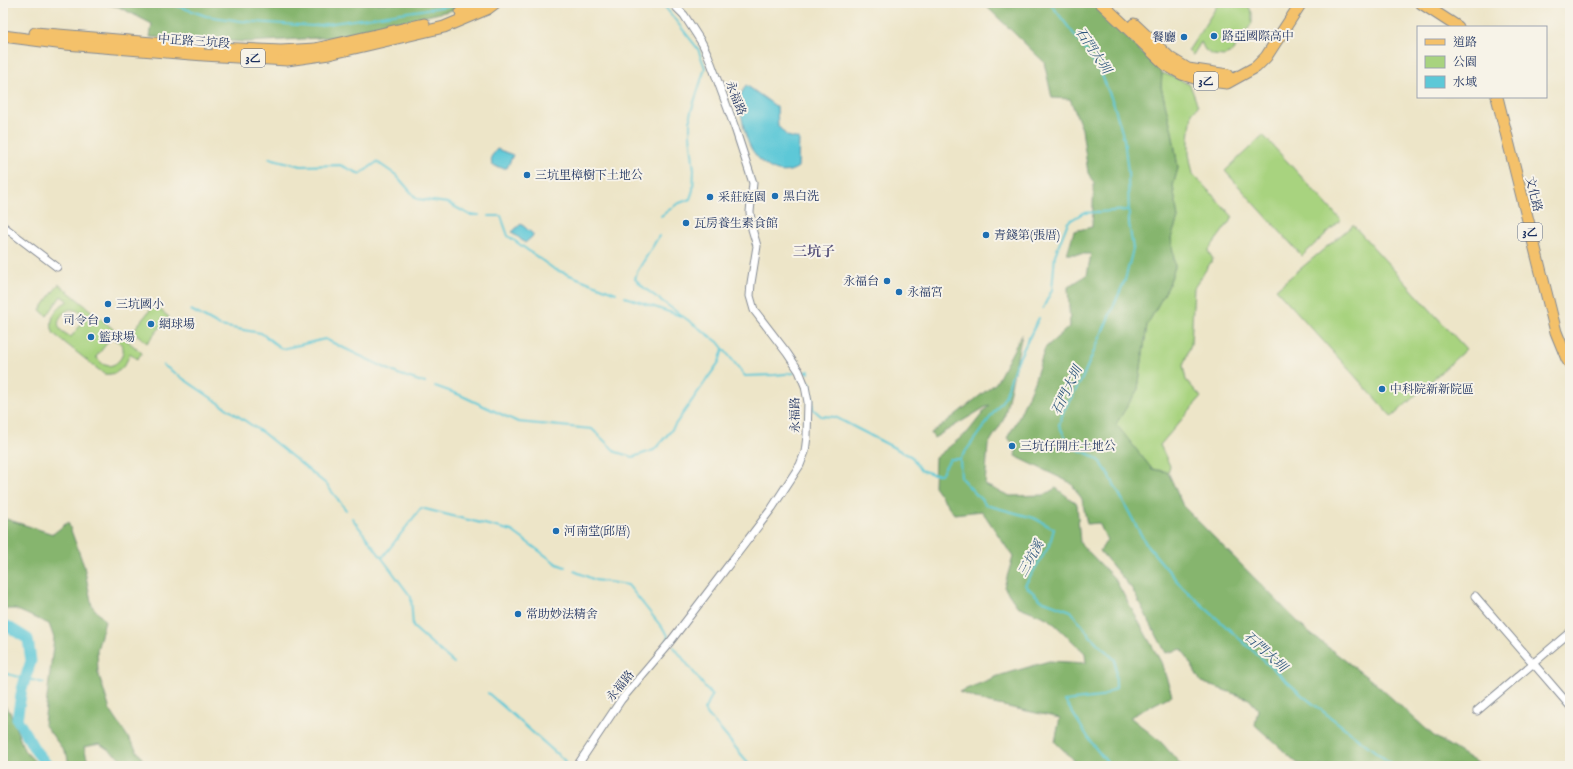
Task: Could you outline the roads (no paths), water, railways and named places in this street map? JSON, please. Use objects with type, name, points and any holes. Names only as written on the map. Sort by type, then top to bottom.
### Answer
[{"type":"main road","name":"中正路三坑段","points":[[3,29],[199,47],[281,51],[315,49],[444,19],[481,3]]},
{"type":"main road","name":"中正路三坑段","points":[[3,36],[73,45],[287,60],[329,54],[444,27],[487,9],[495,3]]},
{"type":"main road","name":"3乙","points":[[1101,3],[1166,65],[1182,74],[1201,80],[1227,83],[1256,67],[1266,57],[1301,3]]},
{"type":"main road","name":"3乙","points":[[1112,3],[1170,58],[1188,69],[1230,75],[1253,63],[1265,49],[1292,3]]},
{"type":"main road","points":[[1421,3],[1456,26]]},
{"type":"main road","name":"文化路","points":[[1497,98],[1556,332],[1570,364]]},
{"type":"street","name":"永福路","points":[[577,766],[621,700],[670,642],[772,508],[800,464],[805,452],[807,436],[808,402],[805,386],[788,353],[754,310],[750,296],[750,283],[757,246],[752,229],[750,212],[753,182],[708,55],[684,15],[672,3]]},
{"type":"street","points":[[3,226],[57,267]]},
{"type":"street","points":[[1475,596],[1570,706]]},
{"type":"street","points":[[1477,711],[1569,633]]},
{"type":"water","points":[[746,85],[777,107],[778,126],[787,136],[799,139],[798,167],[791,171],[778,171],[760,160],[751,148],[744,130],[740,102]]},
{"type":"water","points":[[497,149],[513,155],[507,168],[492,165],[491,157]]},
{"type":"water","points":[[521,224],[534,235],[525,243],[512,232]]},
{"type":"waterway","points":[[169,3],[206,16],[241,21],[313,26],[455,5],[459,3]]},
{"type":"waterway","points":[[661,216],[677,204],[690,199],[693,190],[694,170],[690,135],[690,115],[705,68],[698,49],[662,3]]},
{"type":"waterway","name":"石門大圳","points":[[1050,3],[1083,46],[1101,73],[1114,105],[1124,139],[1128,172],[1129,223],[1133,249],[1125,280],[1081,381],[1064,410],[1059,425],[1072,447],[1091,455],[1100,461],[1146,544],[1182,587],[1303,696],[1394,766]]},
{"type":"waterway","points":[[269,158],[301,166],[340,165],[360,174],[377,162],[396,175],[417,199],[448,203],[470,215],[479,215]]},
{"type":"waterway","name":"三坑溪","points":[[1043,308],[1052,290],[1055,255],[1068,222],[1083,213],[1129,210]]},
{"type":"waterway","points":[[489,216],[501,216],[508,236],[554,269],[616,293]]},
{"type":"waterway","points":[[659,236],[637,272],[635,279],[644,288],[718,342],[745,376],[794,373]]},
{"type":"waterway","points":[[625,297],[681,316]]},
{"type":"waterway","points":[[191,310],[220,326],[261,333],[282,349],[325,339],[398,374],[425,383]]},
{"type":"waterway","name":"三坑溪","points":[[1039,318],[1015,366],[1005,397],[960,459],[961,478],[986,505],[1034,518],[1054,529],[1049,546],[1025,585],[1041,600],[1071,611],[1090,636],[1115,660],[1116,688],[1101,697],[1065,701],[1093,745],[1110,766]]},
{"type":"waterway","points":[[435,386],[460,395],[518,422],[592,429],[616,452],[633,457],[654,450],[670,432],[719,362],[723,349]]},
{"type":"waterway","points":[[163,365],[263,433],[326,484],[346,510]]},
{"type":"waterway","points":[[805,372],[809,371],[809,373]]},
{"type":"waterway","points":[[810,383],[813,409],[821,416],[835,417],[912,457],[920,470],[933,474],[941,474],[950,459],[960,459]]},
{"type":"waterway","points":[[382,558],[421,508],[512,531],[557,564],[565,567]]},
{"type":"waterway","points":[[352,518],[411,597],[413,627],[454,663]]},
{"type":"waterway","points":[[574,571],[595,580],[628,585],[668,635],[667,641]]},
{"type":"waterway","points":[[3,626],[7,626],[28,639],[31,661],[22,689],[17,719],[35,750],[48,766]]},
{"type":"waterway","points":[[674,647],[712,696],[704,710],[751,766]]},
{"type":"waterway","points":[[3,673],[44,683]]},
{"type":"waterway","points":[[488,693],[565,761],[562,766]]},
{"type":"place","name":"路亞國際高中","points":[[1214,36]]},
{"type":"place","name":"餐廳","points":[[1184,37]]},
{"type":"place","name":"三坑里樟樹下土地公","points":[[527,175]]},
{"type":"place","name":"黑白洗","points":[[775,196]]},
{"type":"place","name":"采莊庭園","points":[[710,197]]},
{"type":"place","name":"瓦房養生素食館","points":[[686,223]]},
{"type":"place","name":"青錢第(張厝)","points":[[986,235]]},
{"type":"place","name":"永福台","points":[[887,281]]},
{"type":"place","name":"永福宮","points":[[899,292]]},
{"type":"place","name":"三坑國小","points":[[108,304]]},
{"type":"place","name":"司令台","points":[[107,320]]},
{"type":"place","name":"網球場","points":[[151,324]]},
{"type":"place","name":"籃球場","points":[[91,337]]},
{"type":"place","name":"中科院新新院區","points":[[1382,389]]},
{"type":"place","name":"三坑仔開庄土地公","points":[[1012,446]]},
{"type":"place","name":"河南堂(邱厝)","points":[[556,531]]},
{"type":"place","name":"常助妙法精舍","points":[[518,614]]},
{"type":"district","name":"三坑子","points":[[814,251]]}]
